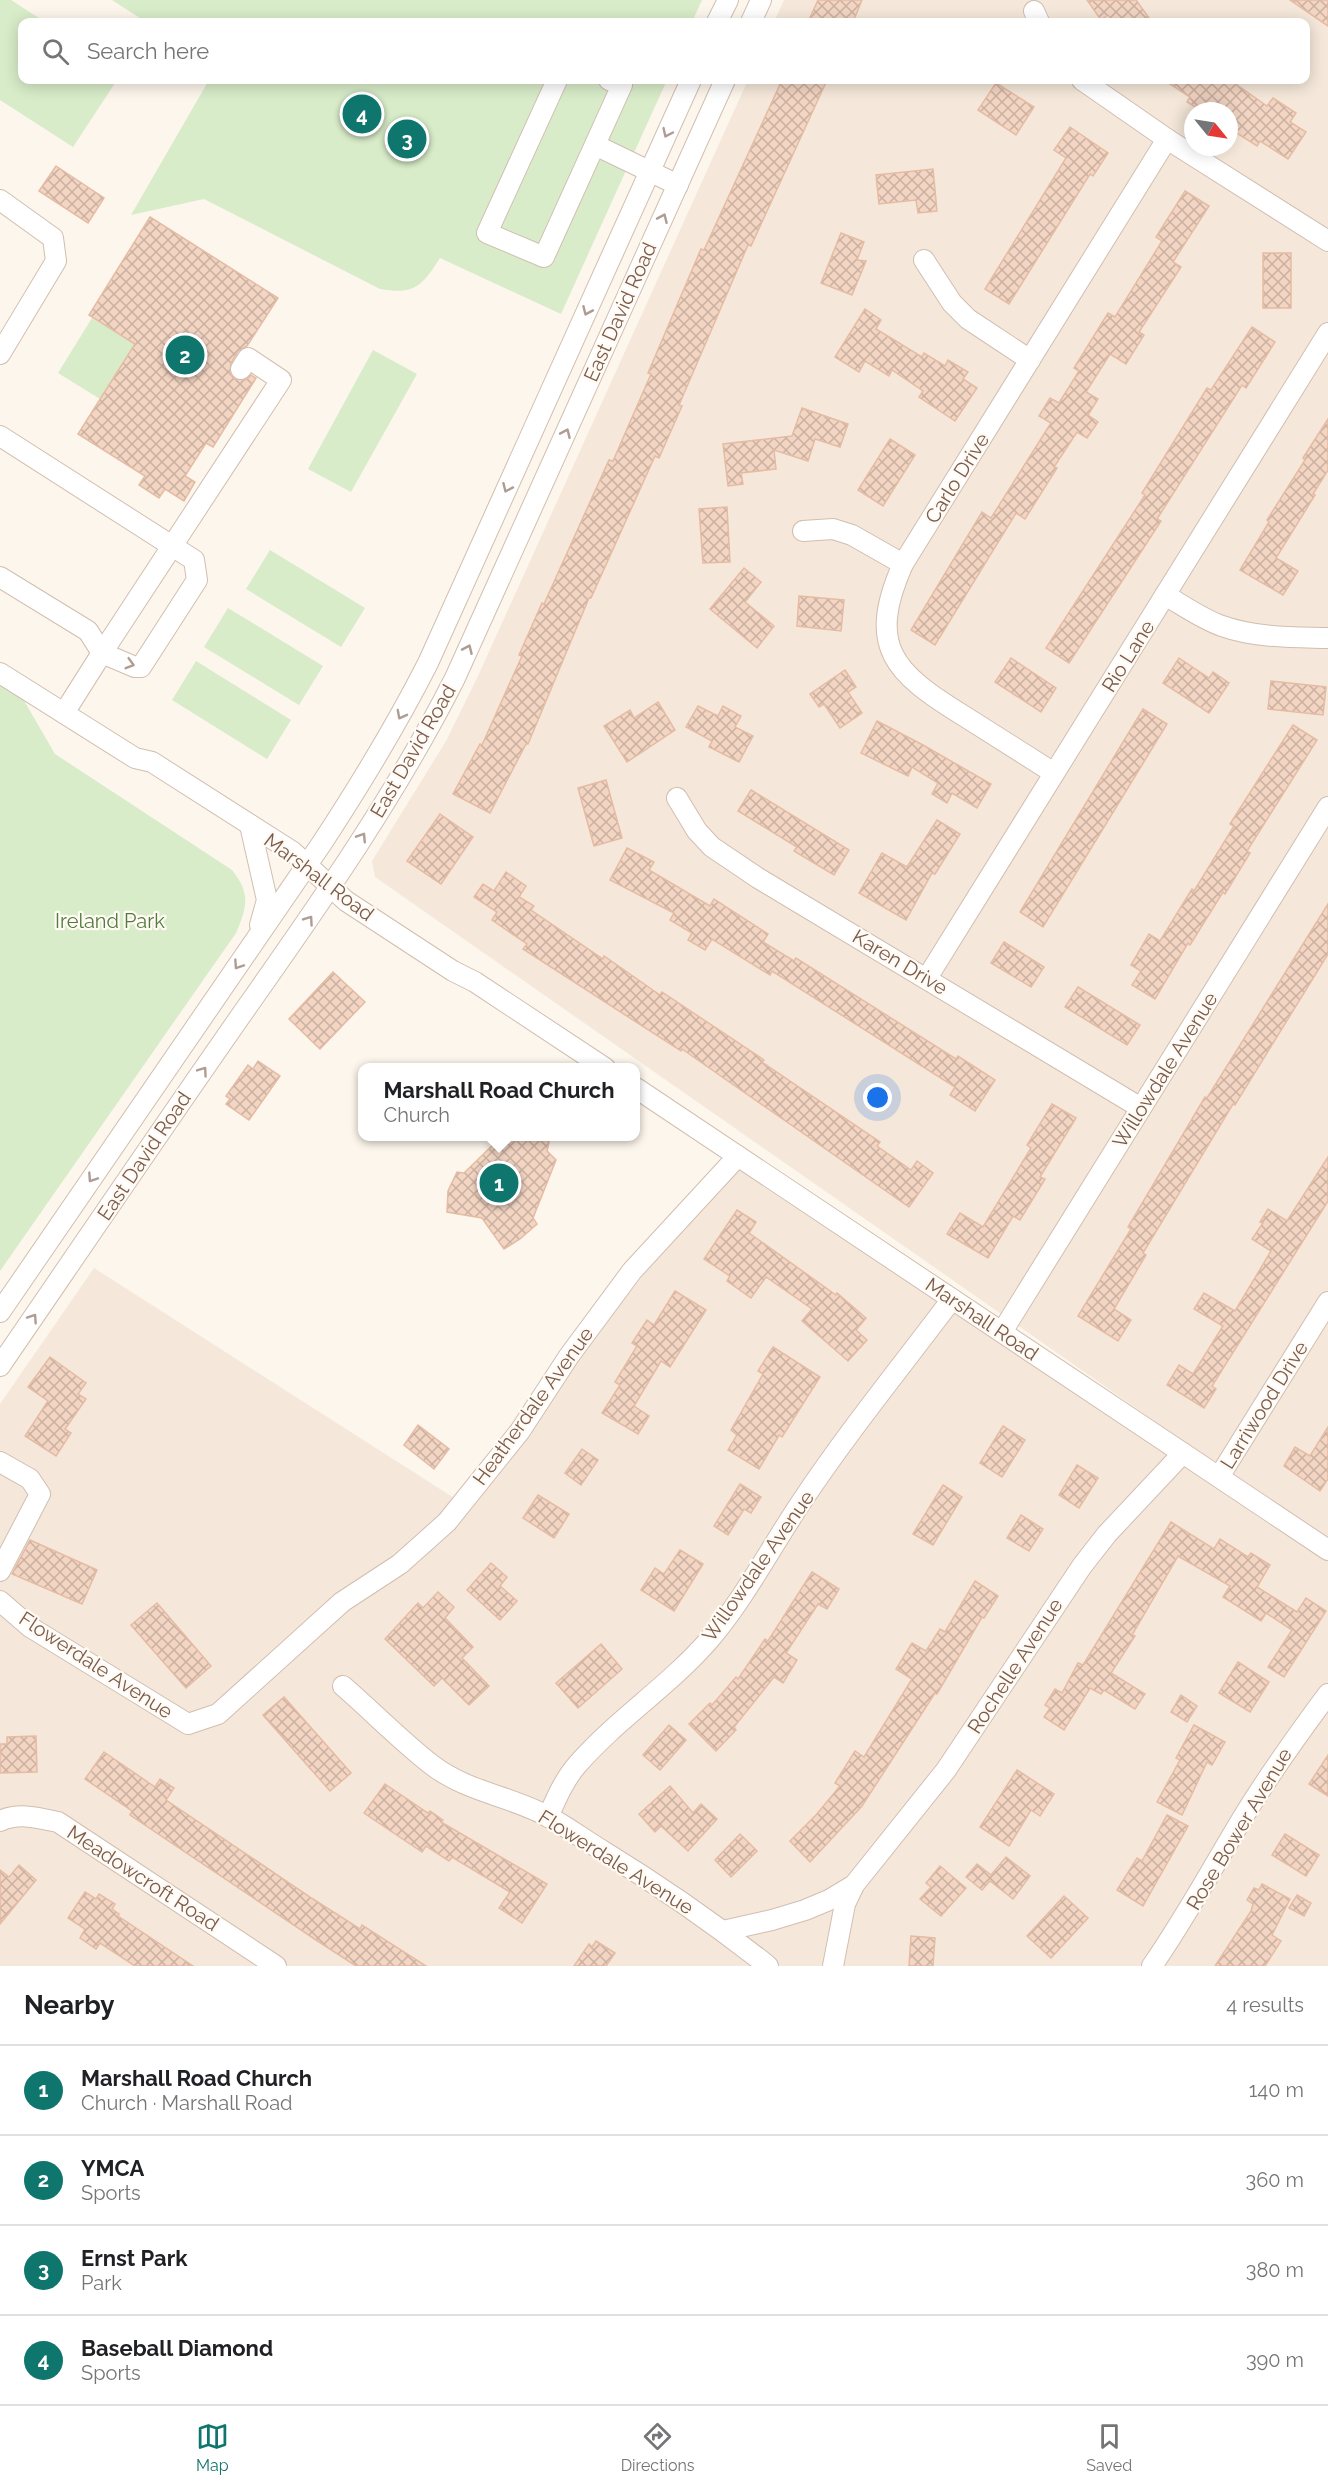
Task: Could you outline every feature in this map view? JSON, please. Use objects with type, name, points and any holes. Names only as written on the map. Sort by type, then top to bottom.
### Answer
[{"type":"street","points":[[719,18],[728,0]]},
{"type":"street","points":[[753,18],[761,0]]},
{"type":"street","points":[[555,84],[487,233],[544,257],[622,85],[619,84]]},
{"type":"street","name":"East David Road","points":[[0,1312],[367,775],[428,663],[689,84]]},
{"type":"street","name":"East David Road","points":[[0,1366],[330,886],[406,769],[450,687],[723,84]]},
{"type":"street","points":[[1088,84],[1167,139],[1328,241]]},
{"type":"street","name":"Carlo Drive","points":[[1054,773],[925,692],[906,674],[894,657],[887,636],[886,615],[892,590],[903,564],[1167,139]]},
{"type":"street","points":[[595,145],[678,185]]},
{"type":"street","points":[[0,201],[53,238],[56,261],[0,354]]},
{"type":"street","points":[[924,260],[952,303],[968,319],[1030,360]]},
{"type":"street","name":"Rio Lane","points":[[927,978],[1328,333]]},
{"type":"street","points":[[64,712],[171,545],[281,380],[248,358],[241,369]]},
{"type":"street","points":[[0,436],[194,560],[197,580],[141,667],[135,667],[102,654],[88,631],[0,577]]},
{"type":"street","points":[[803,531],[833,529],[852,535],[903,564]]},
{"type":"street","points":[[1165,595],[1221,626],[1280,637],[1328,638]]},
{"type":"street","name":"Marshall Road","points":[[0,673],[135,758],[152,762],[293,852],[346,901],[597,1063]]},
{"type":"street","name":"Karen Drive","points":[[677,798],[697,831],[712,847],[758,878],[1141,1108]]},
{"type":"street","name":"Willowdale Avenue","points":[[1002,1332],[1328,807]]},
{"type":"street","points":[[250,825],[267,900],[258,935]]},
{"type":"street","name":"Marshall Road","points":[[640,1091],[1328,1550]]},
{"type":"street","name":"Heatherdale Avenue","points":[[280,1656],[342,1602],[400,1564],[447,1522],[520,1431],[569,1356],[632,1271],[738,1156]]},
{"type":"street","name":"Willowdale Avenue","points":[[548,1817],[562,1786],[576,1766],[615,1727],[681,1669],[710,1639],[801,1502],[952,1299]]},
{"type":"street","name":"Larriwood Drive","points":[[1219,1477],[1328,1302]]},
{"type":"street","name":"Rochelle Avenue","points":[[833,1966],[845,1904],[854,1885],[946,1770],[1082,1566],[1107,1534],[1183,1453]]},
{"type":"street","points":[[0,1462],[30,1479],[40,1494],[0,1571]]},
{"type":"street","name":"Flowerdale Avenue","points":[[0,1600],[30,1628],[188,1724],[218,1714],[280,1656]]},
{"type":"street","name":"Flowerdale Avenue","points":[[343,1686],[432,1765],[484,1793],[524,1806],[548,1817],[653,1882],[768,1966]]},
{"type":"street","name":"Rose Bower Avenue","points":[[1152,1966],[1183,1922],[1290,1745],[1328,1694]]},
{"type":"street","name":"Meadowcroft Road","points":[[0,1821],[16,1817],[36,1817],[58,1822],[276,1966]]},
{"type":"street","name":"Rochelle Avenue","points":[[723,1931],[806,1910],[854,1885]]},
{"type":"shaded area","points":[[784,0],[1328,0],[1328,1542],[375,877],[372,861],[446,741],[478,676],[746,84],[1310,84],[1310,18],[776,18]]},
{"type":"shaded area","points":[[738,1156],[1328,1552],[1328,1966],[0,1966],[0,1404],[94,1268],[462,1503]]},
{"type":"green space","points":[[0,0],[11,0],[39,18],[18,18],[18,84],[114,84],[73,147],[0,100]]},
{"type":"green space","points":[[112,0],[702,0],[694,18],[140,18]]},
{"type":"green space","points":[[207,84],[665,84],[561,314],[440,258],[428,276],[416,286],[402,291],[380,289],[204,199],[131,215]]},
{"type":"green space","points":[[92,318],[135,344],[100,399],[58,373]]},
{"type":"green space","points":[[373,350],[417,374],[351,492],[308,469]]},
{"type":"green space","points":[[270,550],[365,608],[341,647],[246,589]]},
{"type":"green space","points":[[228,608],[323,666],[299,705],[204,647]]},
{"type":"green space","points":[[196,661],[291,720],[267,759],[172,700]]},
{"type":"green space","name":"Ireland Park","points":[[0,673],[12,680],[55,754],[232,870],[245,894],[245,908],[236,933],[0,1271]]},
{"type":"building","points":[[818,0],[862,0],[855,18],[810,18]]},
{"type":"building","points":[[1087,0],[1136,0],[1149,18],[1110,18],[1108,15],[1100,18]]},
{"type":"building","points":[[1290,0],[1328,0],[1328,26]]},
{"type":"building","points":[[780,84],[825,84],[751,246],[748,245],[679,405],[682,406],[659,458],[655,456],[591,598],[589,598],[528,744],[490,813],[453,794],[480,744],[482,745],[522,656],[519,655],[542,603],[544,604],[609,460],[613,461],[701,249],[704,250]]},
{"type":"building","points":[[995,84],[1034,107],[1016,135],[978,110]]},
{"type":"building","points":[[1170,84],[1236,84],[1267,106],[1273,98],[1296,113],[1290,122],[1306,132],[1288,159],[1260,141],[1257,146],[1238,134],[1238,102],[1187,102],[1190,97]]},
{"type":"building","points":[[1070,127],[1108,153],[1093,176],[1090,174],[1009,304],[985,289],[1066,158],[1054,150]]},
{"type":"building","points":[[56,166],[104,198],[88,223],[39,191]]},
{"type":"building","points":[[933,169],[937,211],[918,213],[916,200],[879,204],[876,175]]},
{"type":"building","points":[[1185,191],[1209,206],[1173,262],[1181,267],[1139,332],[1144,335],[1126,364],[1110,354],[1086,392],[1098,399],[1088,415],[1098,422],[1087,438],[1077,432],[1025,519],[1016,513],[935,645],[911,630],[982,512],[991,518],[1051,423],[1039,416],[1050,398],[1059,403],[1079,371],[1074,368],[1108,313],[1115,317],[1162,241],[1156,237]]},
{"type":"building","points":[[150,217],[278,298],[247,346],[238,351],[231,363],[230,374],[235,379],[246,380],[251,375],[256,378],[213,447],[206,443],[185,476],[195,482],[184,501],[165,489],[159,498],[139,485],[145,476],[78,434],[135,344],[89,315]]},
{"type":"building","points":[[841,233],[864,242],[857,260],[866,261],[852,295],[821,283]]},
{"type":"building","points":[[1263,253],[1291,253],[1291,308],[1263,308]]},
{"type":"building","points":[[865,309],[881,320],[876,329],[922,357],[924,353],[945,366],[948,360],[968,372],[963,379],[977,388],[955,421],[919,397],[923,391],[892,370],[889,376],[865,361],[859,372],[835,357]]},
{"type":"building","points":[[1252,327],[1275,342],[1246,388],[1242,385],[1157,519],[1161,521],[1069,663],[1046,648],[1145,495],[1142,493],[1207,388],[1211,390]]},
{"type":"building","points":[[802,408],[848,424],[840,447],[815,439],[808,461],[774,450],[776,469],[741,473],[743,484],[728,486],[723,444],[792,436]]},
{"type":"building","points":[[1328,419],[1328,470],[1276,558],[1298,571],[1283,595],[1240,570],[1269,522],[1267,520],[1305,460],[1303,458]]},
{"type":"building","points":[[890,439],[915,455],[883,506],[858,490]]},
{"type":"building","points":[[727,507],[730,562],[703,563],[699,509]]},
{"type":"building","points":[[744,568],[761,582],[745,602],[774,626],[757,648],[710,609]]},
{"type":"building","points":[[799,596],[844,600],[841,631],[797,626]]},
{"type":"building","points":[[1011,658],[1056,688],[1041,712],[995,682]]},
{"type":"building","points":[[1179,658],[1209,678],[1213,672],[1229,683],[1209,713],[1163,683]]},
{"type":"building","points":[[845,670],[856,687],[848,692],[862,713],[840,728],[824,704],[819,707],[810,694]]},
{"type":"building","points":[[1271,681],[1326,687],[1323,715],[1268,709]]},
{"type":"building","points":[[658,702],[675,730],[627,762],[604,726],[630,710],[634,718]]},
{"type":"building","points":[[698,706],[718,716],[723,706],[741,716],[735,727],[753,736],[739,762],[709,747],[712,741],[686,727]]},
{"type":"building","points":[[1143,709],[1167,724],[1043,927],[1020,912]]},
{"type":"building","points":[[877,721],[991,784],[977,808],[952,793],[947,803],[932,794],[938,783],[912,767],[908,776],[861,753]]},
{"type":"building","points":[[1293,725],[1317,740],[1247,851],[1250,853],[1225,894],[1223,892],[1190,945],[1188,943],[1155,999],[1132,985],[1141,971],[1131,965],[1149,934],[1160,941],[1192,889],[1194,891],[1234,826],[1230,824]]},
{"type":"building","points":[[606,780],[622,838],[594,846],[578,788]]},
{"type":"building","points":[[751,790],[849,850],[834,875],[794,851],[797,847],[738,811]]},
{"type":"building","points":[[440,814],[473,837],[441,884],[407,861]]},
{"type":"building","points":[[937,820],[960,834],[935,874],[932,873],[906,920],[859,893],[882,853],[907,867]]},
{"type":"building","points":[[627,848],[654,862],[649,870],[710,906],[714,899],[768,934],[763,942],[794,961],[796,958],[956,1059],[958,1056],[995,1080],[975,1111],[950,1095],[955,1087],[772,971],[770,975],[712,939],[705,950],[688,940],[692,933],[670,920],[674,913],[610,880]]},
{"type":"building","points":[[506,872],[526,886],[519,897],[534,906],[531,910],[603,959],[604,956],[660,995],[662,992],[764,1060],[762,1062],[880,1142],[877,1146],[911,1170],[917,1161],[933,1173],[909,1207],[682,1049],[681,1051],[523,949],[527,944],[492,920],[497,912],[474,897],[483,884],[494,891]]},
{"type":"building","points":[[1328,904],[1328,954],[1235,1105],[1233,1104],[1143,1253],[1146,1255],[1114,1309],[1131,1320],[1118,1341],[1078,1316],[1131,1229],[1128,1227],[1205,1097],[1207,1098]]},
{"type":"building","points":[[1004,942],[1044,967],[1031,987],[991,963]]},
{"type":"building","points":[[333,972],[365,1002],[320,1049],[289,1019]]},
{"type":"building","points":[[1078,987],[1140,1025],[1127,1045],[1065,1007]]},
{"type":"building","points":[[258,1061],[280,1076],[249,1120],[226,1104],[230,1099],[226,1096],[248,1065],[253,1069]]},
{"type":"building","points":[[1052,1104],[1076,1118],[1040,1177],[1045,1179],[1020,1220],[1013,1216],[988,1258],[947,1234],[960,1213],[983,1227],[1031,1148],[1027,1145]]},
{"type":"building","points":[[497,1141],[548,1141],[547,1151],[556,1160],[533,1218],[537,1224],[504,1249],[482,1218],[447,1212],[448,1191],[457,1172],[464,1173]]},
{"type":"building","points":[[1328,1157],[1328,1201],[1212,1386],[1216,1389],[1204,1408],[1167,1385],[1179,1365],[1193,1374],[1223,1326],[1194,1309],[1204,1293],[1235,1311],[1271,1251],[1252,1239],[1263,1223],[1260,1222],[1268,1209],[1287,1221]]},
{"type":"building","points":[[737,1210],[756,1222],[749,1233],[836,1295],[837,1293],[866,1318],[856,1330],[867,1340],[848,1361],[802,1321],[812,1309],[766,1277],[751,1298],[727,1281],[730,1276],[704,1259]]},
{"type":"building","points":[[675,1291],[706,1310],[670,1367],[661,1361],[634,1406],[649,1416],[638,1434],[602,1413],[620,1385],[615,1382],[637,1346],[632,1343],[647,1320],[654,1325]]},
{"type":"building","points":[[773,1347],[820,1377],[782,1437],[779,1435],[759,1469],[728,1450],[737,1435],[731,1430],[763,1374],[758,1371]]},
{"type":"building","points":[[50,1357],[86,1383],[78,1394],[86,1399],[65,1429],[71,1433],[56,1456],[25,1436],[48,1401],[28,1387]]},
{"type":"building","points":[[418,1425],[449,1449],[434,1469],[404,1445]]},
{"type":"building","points":[[1003,1426],[1025,1440],[1002,1477],[980,1463]]},
{"type":"building","points":[[1328,1427],[1328,1479],[1320,1491],[1284,1466],[1295,1447],[1310,1456]]},
{"type":"building","points":[[582,1449],[598,1460],[581,1485],[565,1473]]},
{"type":"building","points":[[1077,1465],[1098,1478],[1079,1508],[1059,1495]]},
{"type":"building","points":[[740,1484],[761,1497],[751,1513],[744,1509],[728,1535],[714,1526]]},
{"type":"building","points":[[943,1485],[962,1497],[933,1545],[913,1534]]},
{"type":"building","points":[[538,1495],[569,1514],[554,1538],[523,1518]]},
{"type":"building","points":[[1021,1515],[1043,1529],[1029,1551],[1007,1538]]},
{"type":"building","points":[[1171,1522],[1214,1549],[1220,1539],[1248,1557],[1251,1553],[1270,1565],[1257,1587],[1297,1612],[1306,1598],[1326,1611],[1284,1677],[1268,1667],[1292,1630],[1266,1613],[1261,1621],[1223,1597],[1230,1586],[1178,1556],[1132,1635],[1135,1636],[1111,1673],[1145,1694],[1135,1709],[1104,1690],[1101,1694],[1090,1688],[1064,1730],[1044,1717],[1050,1708],[1045,1705],[1055,1689],[1062,1693],[1078,1663],[1083,1665]]},
{"type":"building","points":[[30,1540],[97,1570],[82,1604],[12,1574]]},
{"type":"building","points":[[680,1550],[703,1564],[674,1611],[641,1590],[655,1568],[664,1574]]},
{"type":"building","points":[[491,1563],[507,1577],[500,1586],[517,1601],[500,1620],[467,1590]]},
{"type":"building","points":[[812,1572],[839,1589],[827,1609],[818,1604],[786,1653],[797,1660],[783,1683],[774,1677],[734,1727],[736,1730],[716,1751],[689,1724],[710,1703],[712,1705],[736,1677],[738,1679],[765,1639],[768,1641]]},
{"type":"building","points":[[975,1581],[998,1596],[984,1618],[982,1617],[937,1694],[935,1693],[862,1806],[810,1862],[790,1841],[840,1786],[835,1783],[855,1751],[864,1757],[912,1679],[896,1669],[912,1643],[926,1651],[940,1629],[945,1632]]},
{"type":"building","points":[[438,1592],[454,1607],[445,1618],[473,1647],[462,1658],[489,1686],[469,1705],[442,1678],[434,1686],[385,1639],[418,1603],[423,1608]]},
{"type":"building","points":[[157,1603],[211,1666],[186,1688],[131,1625]]},
{"type":"building","points":[[601,1644],[622,1669],[578,1708],[556,1683]]},
{"type":"building","points":[[1238,1662],[1269,1682],[1250,1712],[1219,1693]]},
{"type":"building","points":[[1181,1695],[1197,1706],[1187,1722],[1171,1712]]},
{"type":"building","points":[[284,1697],[351,1773],[330,1791],[263,1715]]},
{"type":"building","points":[[669,1725],[686,1740],[660,1770],[643,1755]]},
{"type":"building","points":[[1194,1725],[1225,1742],[1212,1765],[1207,1762],[1182,1815],[1157,1802],[1180,1760],[1176,1758]]},
{"type":"building","points":[[36,1736],[37,1772],[0,1773],[0,1744],[7,1744],[7,1737]]},
{"type":"building","points":[[104,1752],[155,1787],[160,1779],[174,1788],[166,1800],[313,1899],[360,1929],[362,1925],[426,1966],[356,1966],[316,1940],[130,1815],[132,1811],[85,1779]]},
{"type":"building","points":[[1328,1755],[1328,1796],[1309,1784]]},
{"type":"building","points":[[1017,1770],[1054,1794],[1040,1816],[1031,1810],[1009,1846],[980,1827]]},
{"type":"building","points":[[385,1784],[428,1813],[430,1811],[443,1820],[441,1822],[547,1884],[522,1923],[499,1908],[510,1892],[452,1857],[449,1861],[426,1846],[422,1852],[364,1813]]},
{"type":"building","points":[[670,1786],[693,1813],[701,1804],[717,1819],[688,1851],[661,1826],[655,1832],[639,1814]]},
{"type":"building","points":[[1167,1815],[1188,1826],[1143,1906],[1117,1890],[1137,1858],[1142,1861]]},
{"type":"building","points":[[740,1834],[757,1851],[731,1877],[715,1860]]},
{"type":"building","points":[[1285,1834],[1319,1855],[1306,1876],[1272,1855]]},
{"type":"building","points":[[1006,1857],[1030,1876],[1013,1899],[990,1881],[982,1890],[966,1877],[977,1864],[991,1875]]},
{"type":"building","points":[[19,1865],[36,1880],[0,1924],[0,1870],[9,1877]]},
{"type":"building","points":[[940,1866],[966,1888],[941,1916],[920,1899],[931,1887],[926,1883]]},
{"type":"building","points":[[1262,1884],[1290,1899],[1272,1935],[1281,1941],[1265,1966],[1215,1966],[1251,1911],[1253,1904],[1247,1900],[1254,1888],[1259,1890]]},
{"type":"building","points":[[85,1892],[96,1899],[99,1894],[115,1904],[112,1909],[119,1914],[118,1916],[193,1966],[135,1966],[100,1943],[96,1949],[80,1938],[85,1929],[68,1918]]},
{"type":"building","points":[[1297,1895],[1311,1903],[1304,1916],[1289,1908]]},
{"type":"building","points":[[1064,1896],[1088,1918],[1051,1958],[1027,1936]]},
{"type":"building","points":[[911,1936],[935,1938],[933,1966],[909,1966]]},
{"type":"building","points":[[596,1941],[615,1953],[606,1966],[574,1966],[589,1944],[592,1947]]},
{"type":"place","name":"Baseball Diamond","points":[[362,114]]},
{"type":"place","name":"Ernst Park","points":[[407,139]]},
{"type":"place","name":"YMCA","points":[[185,355]]},
{"type":"place","name":"Marshall Road Church","points":[[499,1183]]}]
